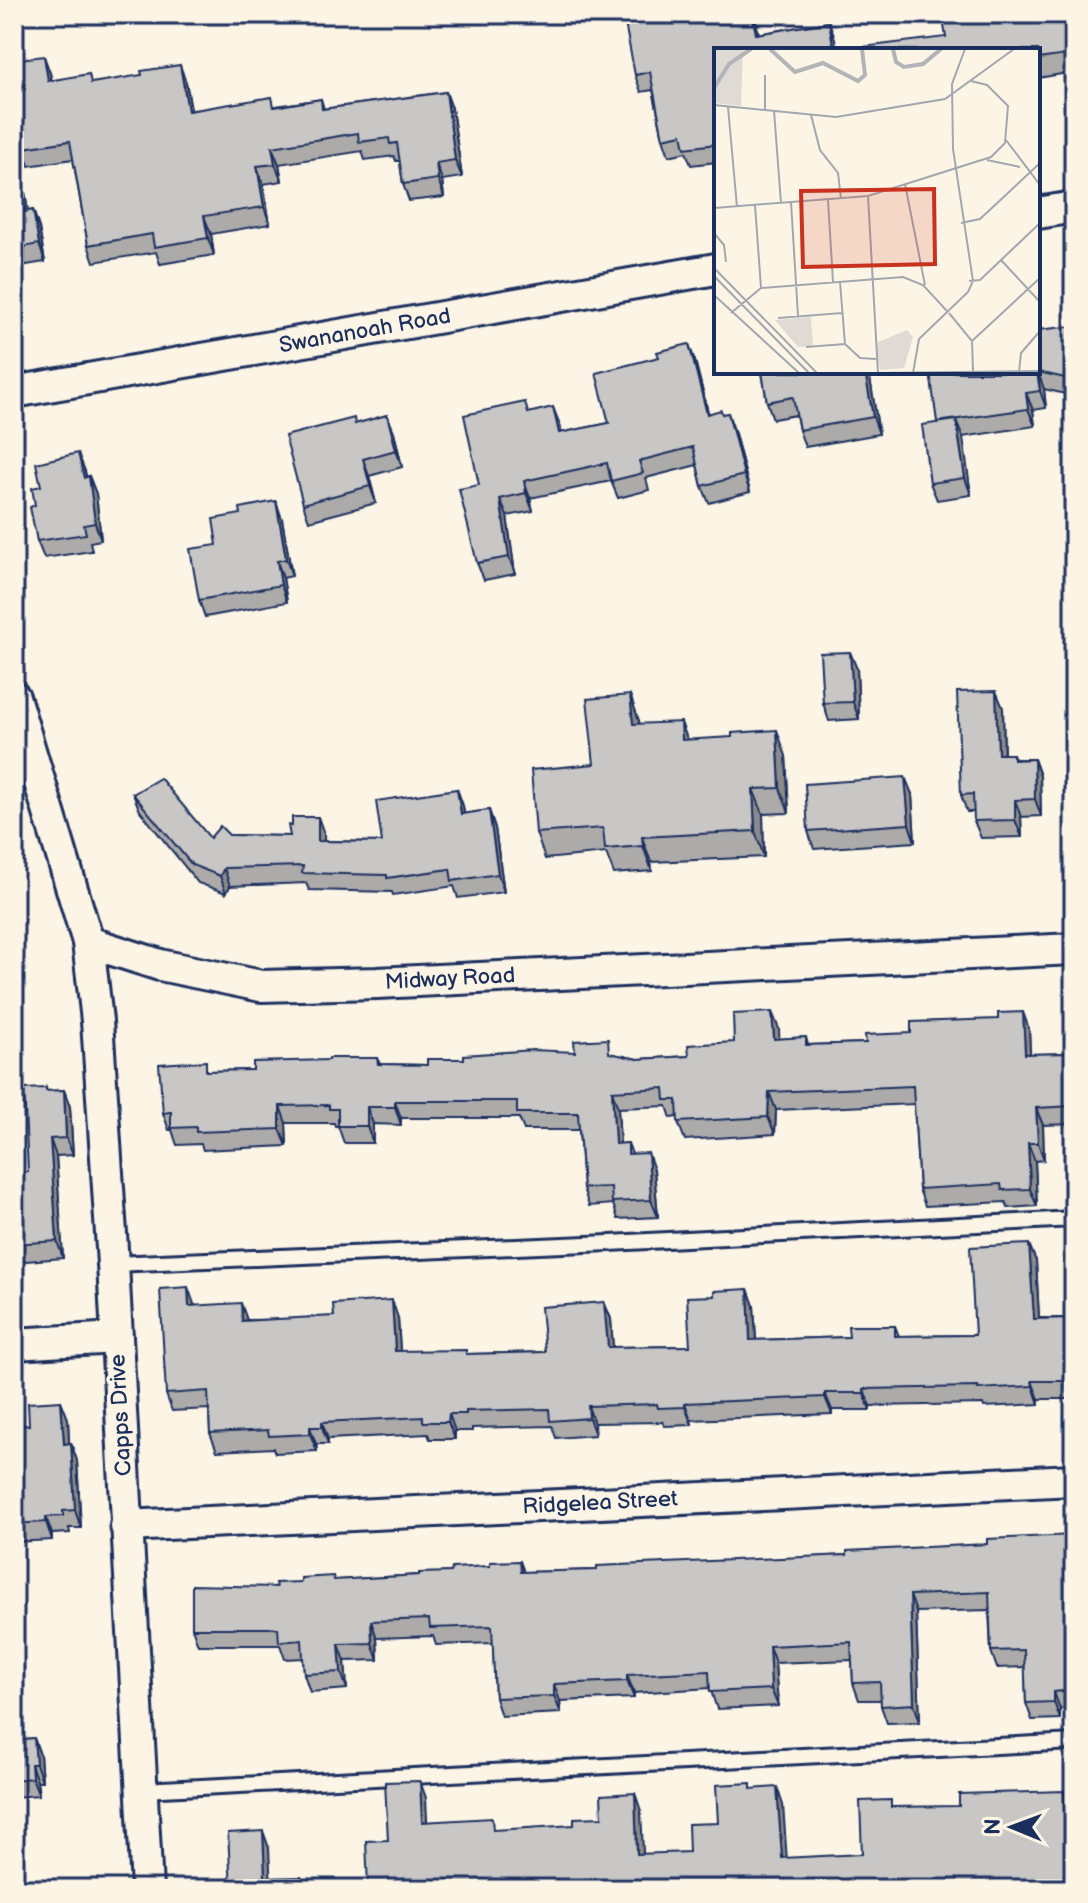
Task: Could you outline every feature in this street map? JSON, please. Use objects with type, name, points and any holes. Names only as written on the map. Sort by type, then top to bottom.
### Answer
[{"type":"street","points":[[1040,213],[1074,207]]},
{"type":"street","name":"Swananoah Road","points":[[14,392],[714,269]]},
{"type":"street","points":[[14,697],[88,942]]},
{"type":"street","name":"Midway Road","points":[[88,942],[160,965],[261,986],[1074,949]]},
{"type":"street","name":"Capps Drive","points":[[88,942],[97,1021],[113,1264],[147,1889]]},
{"type":"street","points":[[14,1344],[117,1338]]},
{"type":"street","name":"Ridgelea Street","points":[[126,1526],[1074,1480]]},
{"type":"lane","points":[[113,1264],[1074,1219]]},
{"type":"lane","points":[[142,1790],[1074,1742]]},
{"type":"building","points":[[643,14],[752,14],[756,34],[829,22],[834,48],[714,48],[714,144],[685,148],[682,134],[663,138],[650,72],[635,75],[624,18]]},
{"type":"building","points":[[942,14],[1074,14],[1074,54],[1040,59],[1040,48],[855,48],[946,37]]},
{"type":"building","points":[[44,56],[48,81],[89,74],[91,83],[180,65],[188,111],[272,97],[274,107],[321,99],[322,109],[446,92],[455,160],[436,163],[438,179],[403,184],[397,143],[390,144],[389,138],[359,142],[358,133],[272,147],[275,164],[257,166],[264,207],[204,216],[208,238],[154,247],[152,234],[88,245],[70,141],[23,148],[14,91],[25,90],[20,59]]},
{"type":"building","points":[[14,164],[25,212],[33,210],[39,244],[14,249]]},
{"type":"building","points":[[1074,326],[1074,380],[1040,372],[1040,330]]},
{"type":"building","points":[[689,344],[707,414],[721,410],[722,414],[728,413],[744,475],[702,486],[693,447],[639,461],[643,473],[611,481],[607,463],[524,481],[526,493],[500,499],[509,557],[477,563],[459,489],[479,485],[464,415],[525,402],[528,413],[553,407],[559,433],[609,423],[596,373],[659,357],[657,352]]},
{"type":"building","points":[[762,374],[865,374],[873,417],[799,430],[793,397],[767,402]]},
{"type":"building","points":[[930,374],[1037,374],[1040,391],[1026,393],[1028,409],[937,422]]},
{"type":"building","points":[[387,415],[396,450],[363,459],[370,486],[303,504],[285,436],[354,418],[355,424]]},
{"type":"building","points":[[956,420],[965,478],[930,483],[922,425]]},
{"type":"building","points":[[78,453],[84,478],[89,476],[95,523],[84,525],[86,534],[37,541],[30,507],[35,505],[32,488],[41,486],[36,463]]},
{"type":"building","points":[[276,501],[286,559],[277,561],[281,585],[199,600],[190,549],[217,545],[213,519],[241,514],[240,508]]},
{"type":"building","points":[[850,652],[853,702],[823,703],[820,653]]},
{"type":"building","points":[[996,691],[998,754],[1013,754],[1013,760],[1034,759],[1035,799],[1015,800],[1015,820],[974,821],[973,794],[961,795],[957,692]]},
{"type":"building","points":[[630,695],[633,724],[681,722],[682,740],[777,730],[780,788],[753,789],[755,831],[642,837],[643,846],[605,849],[603,828],[536,833],[531,770],[594,764],[587,699]]},
{"type":"building","points":[[905,777],[909,824],[808,831],[805,784]]},
{"type":"building","points":[[160,778],[210,838],[220,826],[229,835],[290,836],[288,825],[292,826],[292,817],[318,817],[318,841],[382,842],[376,801],[457,789],[461,814],[489,810],[498,874],[452,881],[450,869],[387,878],[387,875],[302,873],[303,866],[224,868],[220,876],[192,865],[133,794]]},
{"type":"building","points":[[772,1012],[774,1039],[806,1037],[806,1045],[866,1043],[865,1035],[911,1033],[911,1022],[998,1019],[998,1013],[1023,1012],[1025,1054],[1074,1053],[1074,1106],[1036,1108],[1038,1143],[1028,1143],[1030,1189],[1002,1190],[1001,1184],[919,1189],[913,1086],[769,1092],[768,1117],[678,1122],[677,1100],[665,1100],[664,1088],[612,1091],[615,1144],[628,1143],[628,1154],[648,1153],[651,1200],[612,1202],[611,1187],[583,1188],[578,1113],[517,1113],[517,1101],[395,1101],[395,1107],[367,1107],[367,1126],[338,1126],[338,1109],[329,1109],[329,1105],[280,1106],[280,1129],[196,1132],[196,1127],[171,1128],[171,1112],[163,1113],[159,1064],[206,1061],[206,1071],[253,1070],[253,1062],[329,1058],[377,1058],[378,1064],[427,1065],[427,1059],[464,1059],[464,1055],[533,1050],[575,1052],[574,1041],[608,1039],[609,1053],[638,1059],[689,1056],[688,1045],[734,1042],[733,1014]]},
{"type":"building","points":[[46,1088],[46,1091],[64,1090],[66,1138],[50,1139],[57,1241],[14,1244],[14,1173],[28,1172],[24,1089]]},
{"type":"building","points":[[1029,1244],[1034,1319],[1074,1318],[1074,1381],[1032,1381],[1033,1386],[978,1389],[864,1389],[864,1393],[825,1393],[825,1397],[685,1403],[685,1407],[658,1408],[657,1404],[588,1406],[589,1418],[550,1421],[549,1409],[466,1411],[466,1414],[449,1414],[448,1422],[423,1422],[423,1417],[322,1422],[322,1427],[310,1427],[310,1434],[269,1436],[268,1430],[210,1433],[208,1391],[166,1394],[160,1289],[188,1287],[189,1306],[241,1303],[242,1321],[334,1316],[333,1304],[392,1300],[395,1351],[466,1350],[466,1354],[545,1352],[541,1307],[604,1302],[608,1347],[690,1346],[687,1297],[714,1296],[714,1291],[748,1289],[750,1340],[849,1337],[848,1326],[895,1326],[895,1336],[975,1335],[970,1247]]},
{"type":"building","points":[[61,1401],[64,1444],[71,1443],[75,1510],[63,1511],[63,1516],[46,1517],[46,1522],[14,1524],[14,1426],[29,1425],[28,1403]]},
{"type":"building","points":[[1074,1535],[1074,1690],[1054,1692],[1054,1702],[1026,1703],[1024,1650],[991,1651],[989,1592],[910,1595],[914,1704],[881,1706],[880,1682],[853,1683],[851,1642],[769,1646],[771,1689],[710,1692],[709,1671],[627,1675],[627,1681],[554,1684],[554,1696],[495,1698],[492,1626],[430,1628],[429,1619],[371,1621],[372,1643],[339,1644],[341,1672],[304,1674],[302,1640],[279,1642],[278,1628],[192,1628],[192,1585],[276,1587],[275,1583],[301,1582],[301,1578],[333,1576],[334,1580],[419,1575],[451,1572],[452,1568],[490,1566],[490,1562],[520,1561],[521,1572],[597,1570],[597,1566],[847,1555],[847,1551],[987,1544],[987,1539]]},
{"type":"building","points":[[34,1738],[36,1764],[31,1764],[32,1778],[14,1780],[14,1740]]},
{"type":"building","points":[[420,1781],[422,1822],[492,1818],[493,1830],[574,1825],[574,1818],[602,1817],[601,1795],[635,1793],[637,1854],[689,1852],[688,1824],[718,1823],[716,1785],[751,1783],[751,1789],[777,1787],[782,1858],[862,1854],[860,1801],[891,1800],[891,1807],[959,1806],[959,1794],[1064,1791],[1066,1842],[1074,1842],[1074,1889],[231,1889],[228,1833],[263,1831],[265,1878],[301,1877],[301,1885],[315,1885],[316,1888],[368,1887],[366,1841],[388,1840],[385,1782]]}]
